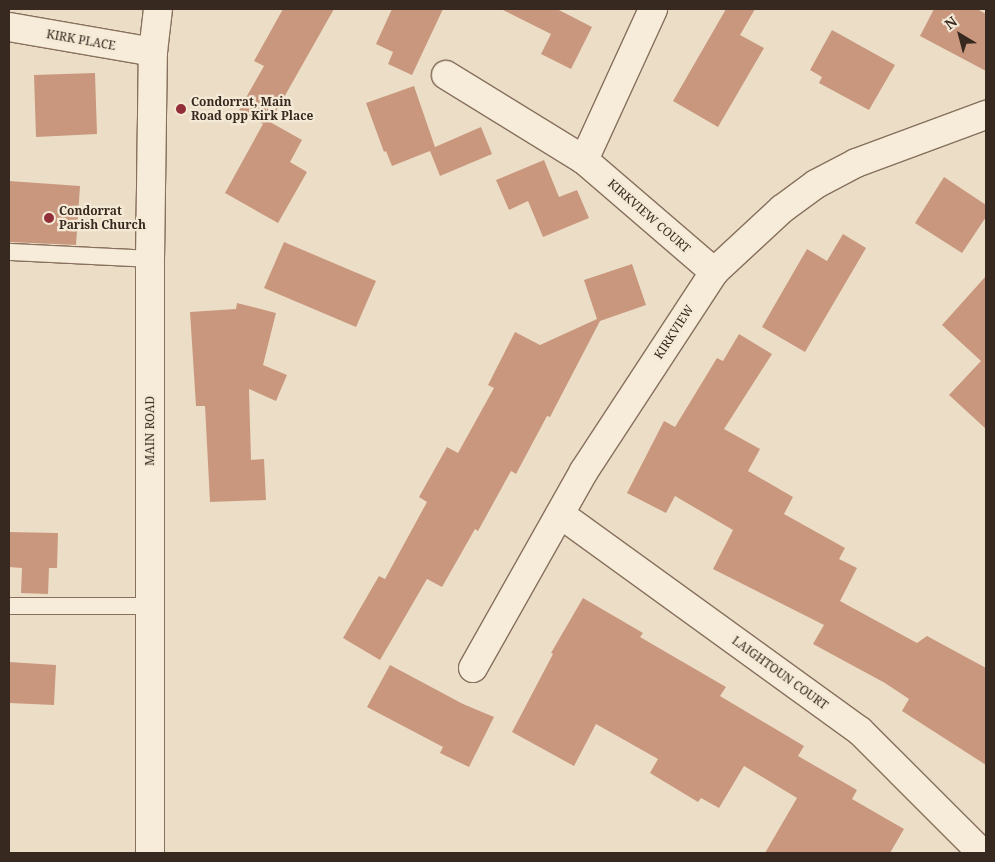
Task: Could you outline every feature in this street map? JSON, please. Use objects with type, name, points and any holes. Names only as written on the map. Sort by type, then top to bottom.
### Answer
[{"type":"street","name":"MAIN ROAD","points":[[150,853],[150,259],[153,52],[158,9]]},
{"type":"street","points":[[584,160],[653,9]]},
{"type":"street","name":"KIRK PLACE","points":[[9,27],[153,52]]},
{"type":"street","name":"KIRKVIEW COURT","points":[[446,74],[584,160],[714,272]]},
{"type":"street","name":"KIRKVIEW","points":[[473,668],[584,471],[714,272],[782,209],[816,184],[856,162],[986,115]]},
{"type":"street","name":"LAIGHTOUN COURT","points":[[560,514],[860,730],[982,853]]},
{"type":"lane","points":[[9,252],[150,259]]},
{"type":"lane","points":[[9,606],[151,606]]},
{"type":"building","points":[[283,9],[334,9],[270,122],[302,140],[290,162],[307,172],[278,223],[225,193],[263,124],[239,110],[264,66],[254,61]]},
{"type":"building","points":[[392,9],[443,9],[412,75],[388,64],[393,52],[376,44]]},
{"type":"building","points":[[501,9],[557,9],[592,27],[571,69],[541,54],[551,34]]},
{"type":"building","points":[[726,9],[755,9],[740,35],[764,48],[718,127],[673,101]]},
{"type":"building","points":[[934,9],[977,9],[986,14],[986,71],[920,36]]},
{"type":"building","points":[[832,30],[895,65],[869,110],[819,83],[822,77],[810,70]]},
{"type":"building","points":[[95,73],[97,134],[36,137],[34,75]]},
{"type":"building","points":[[414,86],[435,147],[481,127],[492,154],[440,176],[430,151],[392,166],[386,151],[384,152],[366,103]]},
{"type":"building","points":[[544,160],[559,197],[577,190],[589,218],[543,237],[528,201],[509,210],[496,180]]},
{"type":"building","points":[[944,177],[986,205],[986,217],[962,253],[915,223]]},
{"type":"building","name":"Condorrat Parish Church","points":[[9,181],[80,186],[76,245],[9,242]]},
{"type":"building","points":[[843,234],[866,248],[805,352],[762,327],[807,249],[827,261]]},
{"type":"building","points":[[284,242],[376,281],[356,327],[264,288]]},
{"type":"building","points":[[632,264],[646,305],[600,321],[550,417],[547,416],[516,474],[511,471],[478,531],[475,529],[442,587],[427,579],[380,660],[343,638],[379,576],[385,579],[427,502],[419,497],[447,447],[458,453],[494,388],[488,385],[515,332],[540,345],[597,319],[584,280]]},
{"type":"building","points":[[986,276],[986,429],[949,395],[981,361],[942,325]]},
{"type":"building","points":[[237,303],[276,313],[263,365],[287,375],[276,401],[249,389],[251,460],[264,459],[266,500],[210,502],[205,406],[196,406],[190,312],[236,309]]},
{"type":"building","points":[[739,334],[772,354],[724,429],[760,449],[748,471],[793,497],[784,514],[845,548],[839,559],[857,568],[840,601],[917,643],[927,636],[986,668],[986,765],[902,711],[909,699],[885,683],[813,644],[824,625],[713,569],[733,530],[675,496],[666,513],[627,493],[664,421],[675,427],[717,358],[723,361]]},
{"type":"building","points":[[9,532],[58,533],[57,568],[49,568],[48,594],[21,593],[22,568],[9,567]]},
{"type":"building","points":[[583,598],[643,633],[640,637],[726,687],[720,696],[804,746],[798,756],[857,790],[852,799],[904,829],[890,853],[765,853],[797,798],[744,766],[719,808],[701,798],[698,802],[650,773],[658,759],[596,724],[574,766],[512,732],[553,654],[551,653]]},
{"type":"building","points":[[9,662],[56,665],[54,705],[9,703]]},
{"type":"building","points":[[390,665],[463,704],[494,717],[469,767],[440,753],[443,747],[367,707]]},
{"type":"place","name":"Condorrat, Main Road opp Kirk Place","points":[[181,109]]},
{"type":"place","name":"Condorrat Parish Church","points":[[49,218]]}]
